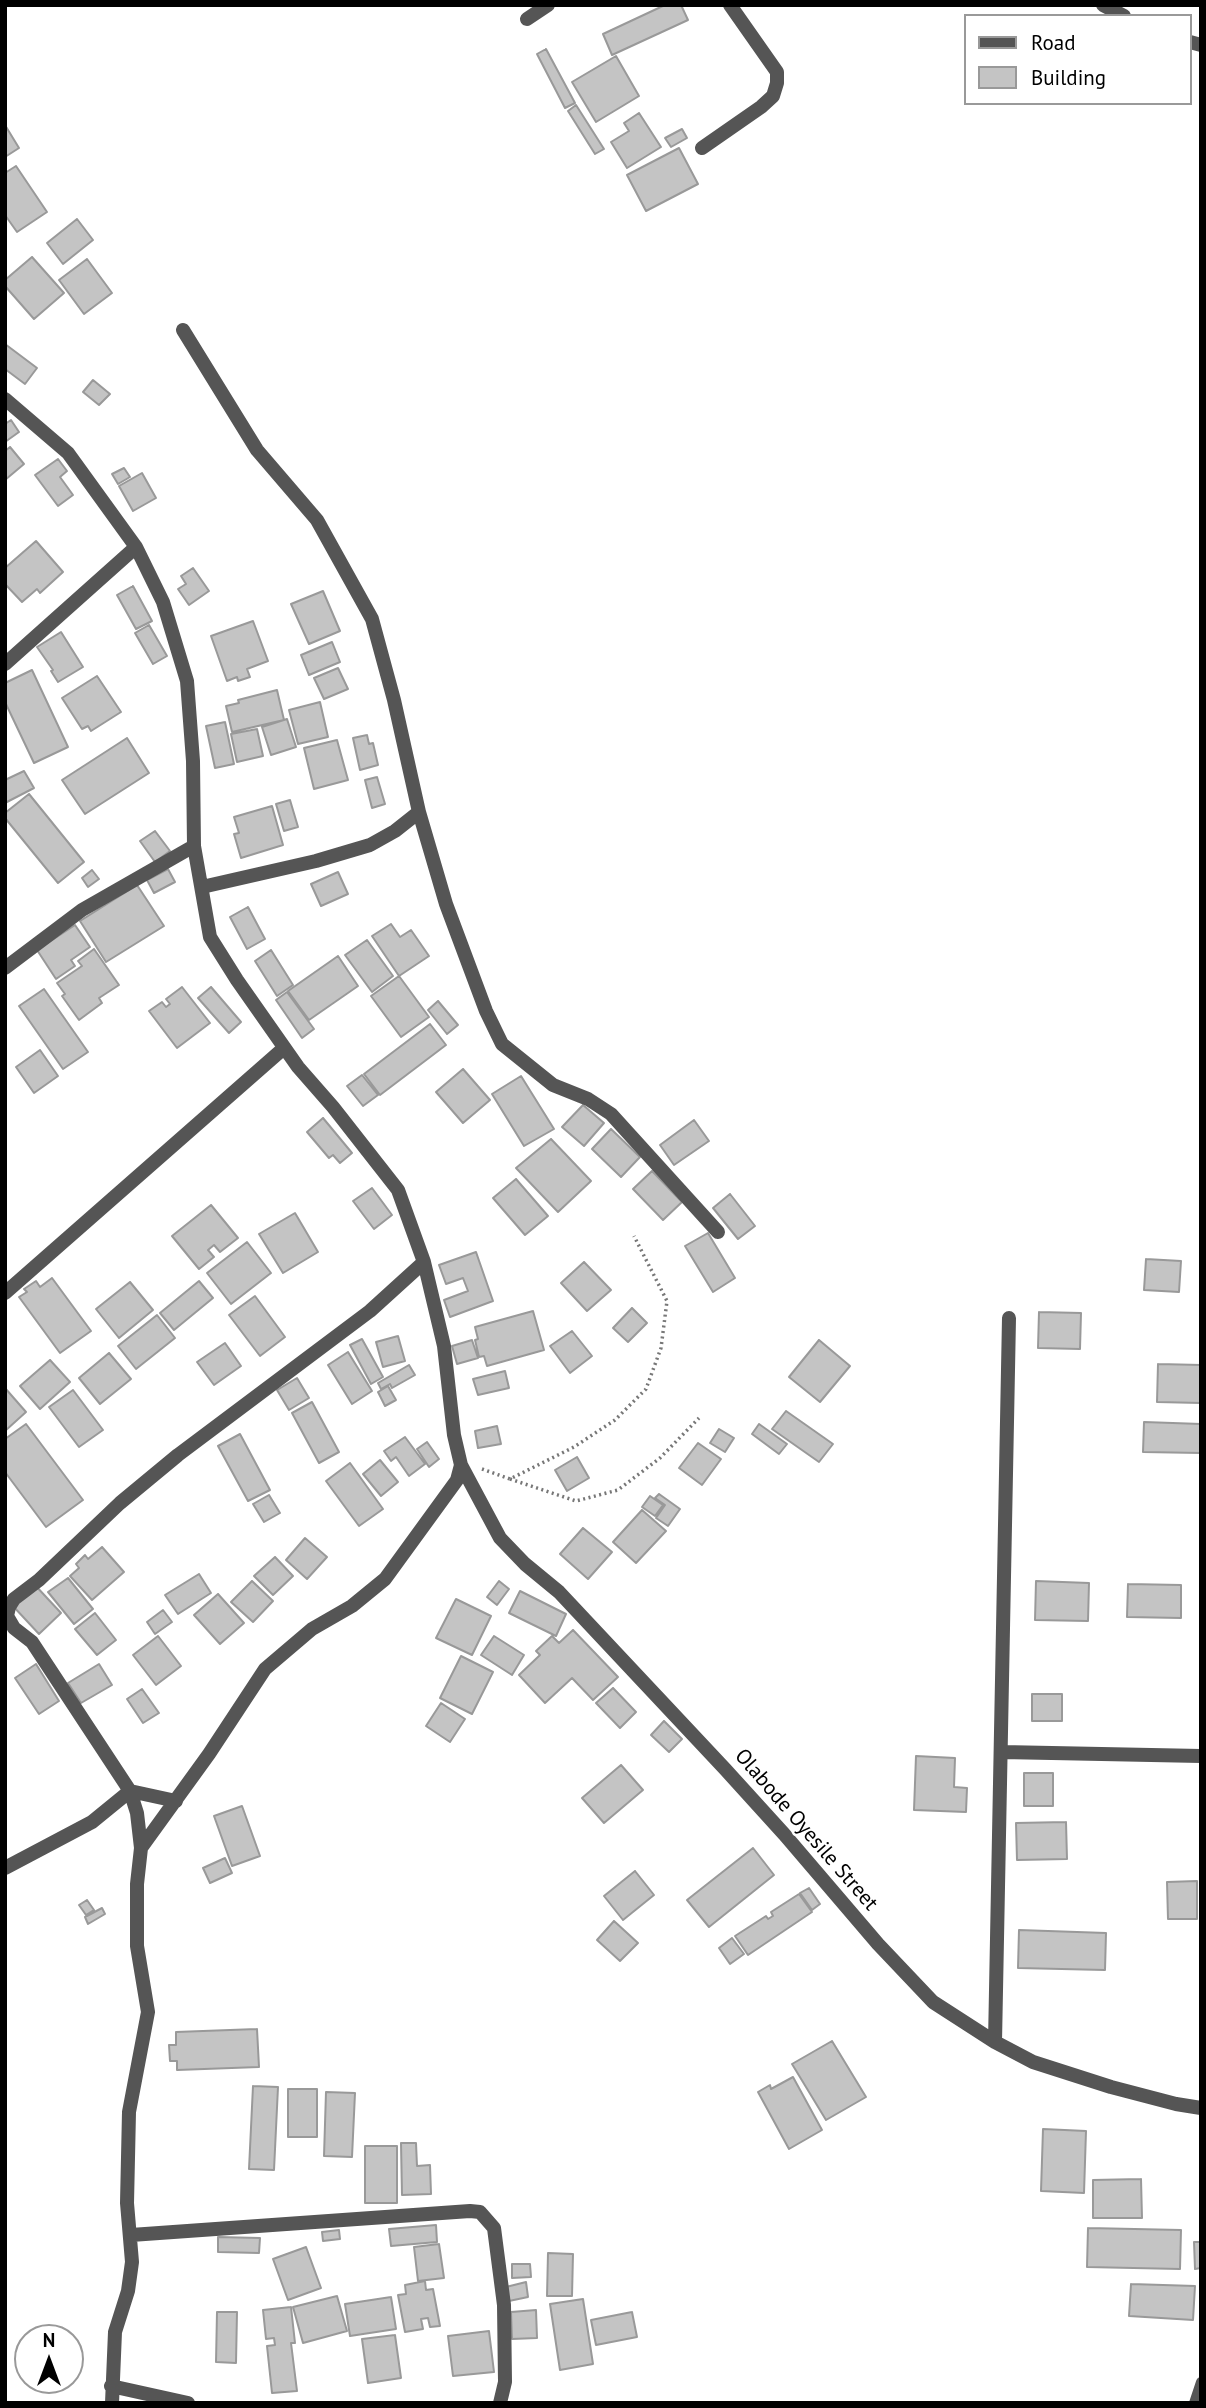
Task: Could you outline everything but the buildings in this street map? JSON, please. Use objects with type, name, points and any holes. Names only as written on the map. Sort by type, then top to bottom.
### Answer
[{"type":"street","points":[[527,19],[548,5]]},
{"type":"street","points":[[702,148],[761,107],[773,96],[777,83],[777,72],[730,5]]},
{"type":"street","points":[[1103,5],[1120,14]]},
{"type":"street","points":[[183,330],[257,450],[317,520],[372,619],[394,700],[419,812],[446,904],[486,1011],[502,1044],[553,1085],[588,1100],[611,1114],[718,1232]]},
{"type":"street","name":"Olabode Oyesile Street","points":[[5,399],[68,453],[136,547],[163,602],[187,681],[193,761],[194,846],[210,937],[284,1048],[398,1190],[424,1262],[444,1346],[454,1435],[461,1465],[500,1538],[524,1564],[559,1591],[716,1759],[878,1944],[933,2002],[995,2042],[1033,2062],[1176,2105],[1201,2108]]},
{"type":"street","points":[[5,664],[136,547]]},
{"type":"street","points":[[202,887],[316,861],[370,845],[395,831],[419,812]]},
{"type":"street","points":[[5,968],[82,910],[194,846]]},
{"type":"street","points":[[5,1293],[284,1048]]},
{"type":"street","points":[[112,2403],[115,2332],[131,2272],[131,2235],[127,2203],[129,2112],[148,2012],[137,1946],[137,1884],[141,1848],[137,1813],[130,1791],[32,1642],[14,1628],[7,1616],[9,1607],[14,1599],[39,1580],[120,1503],[178,1455],[370,1311],[424,1262]]},
{"type":"street","points":[[995,2042],[1009,1318]]},
{"type":"street","points":[[141,1848],[265,1669],[312,1629],[352,1606],[385,1579],[457,1480],[461,1465]]},
{"type":"street","points":[[1002,1752],[1201,1756]]},
{"type":"street","points":[[130,1791],[176,1801]]},
{"type":"street","points":[[5,1868],[92,1822],[130,1791]]},
{"type":"street","points":[[131,2235],[470,2211],[481,2213],[494,2228],[504,2305],[505,2382],[500,2403]]},
{"type":"street","points":[[111,2386],[188,2403]]},
{"type":"lane","points":[[1194,2403],[1201,2382]]},
{"type":"path","points":[[510,1479],[584,1440],[615,1420],[646,1389],[661,1348],[667,1301],[634,1236]]},
{"type":"path","points":[[479,1468],[576,1501],[618,1490],[660,1458],[699,1418]]}]
